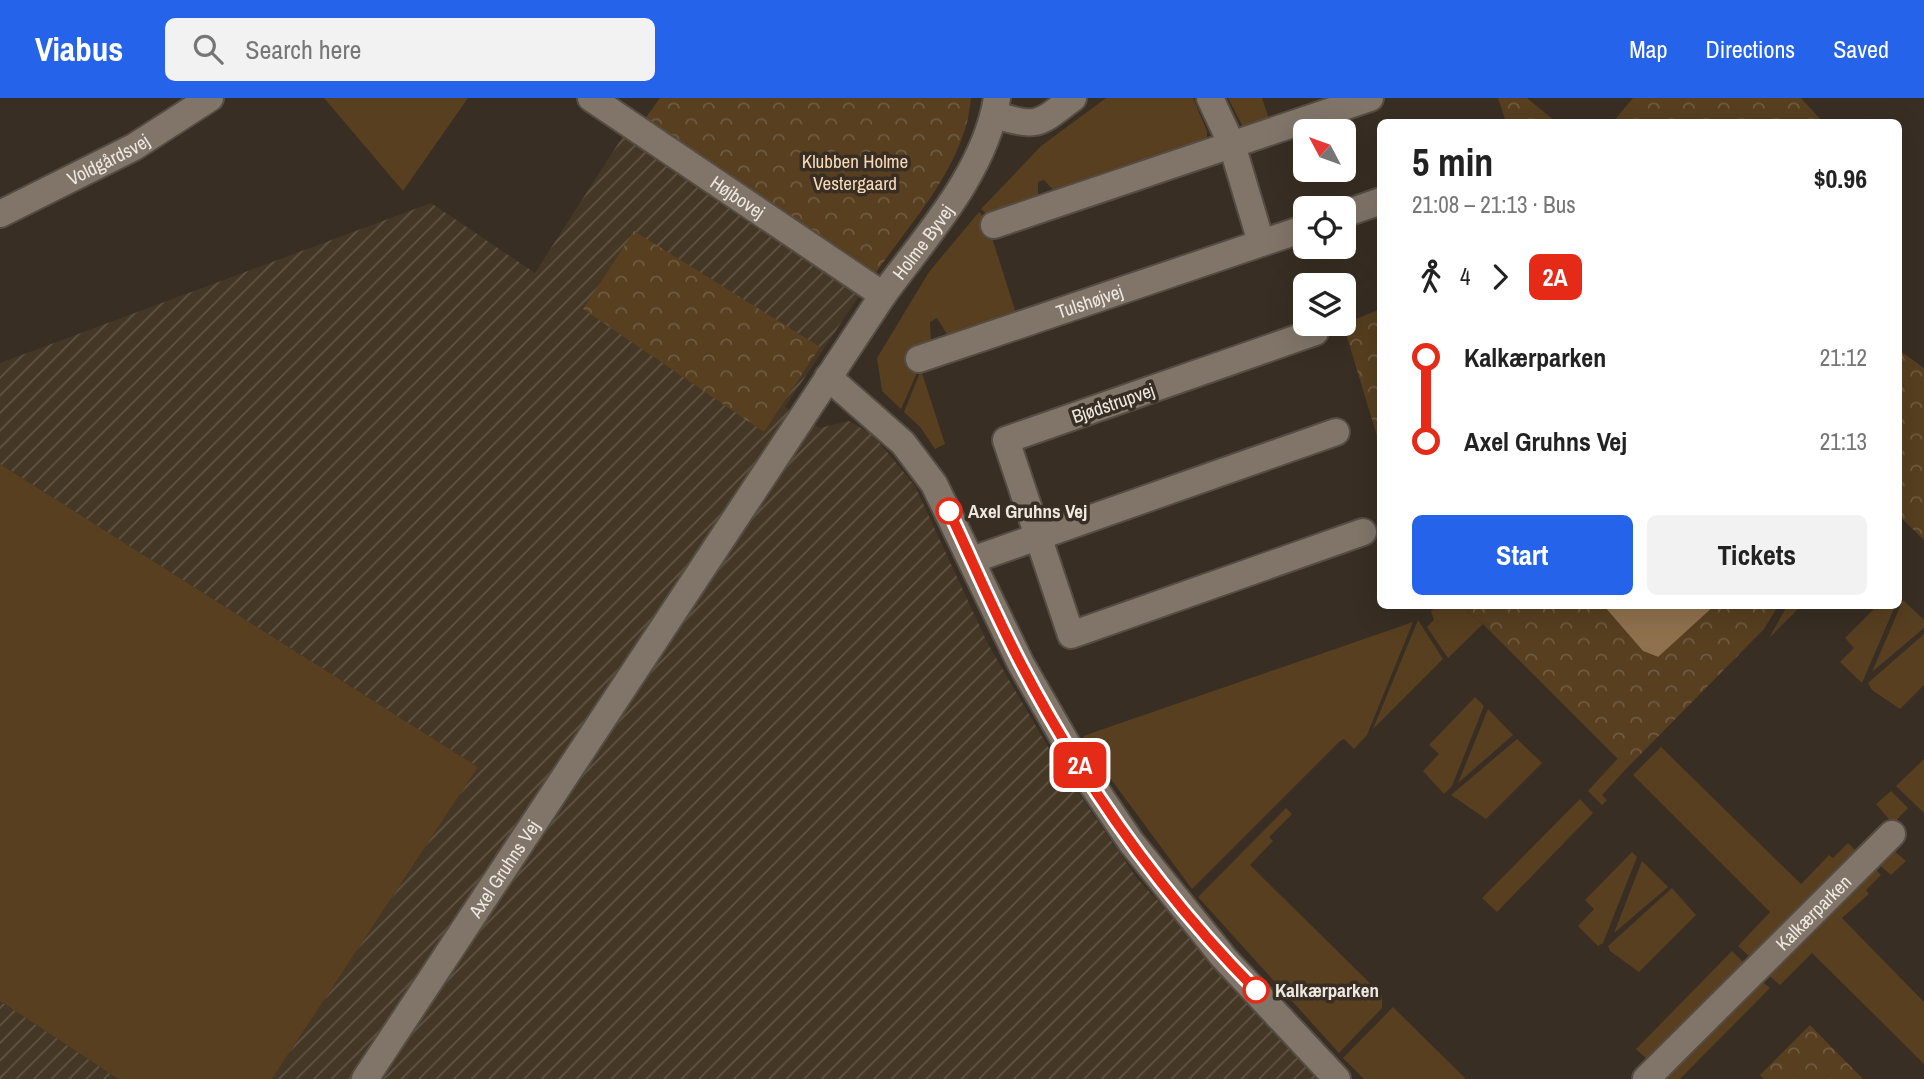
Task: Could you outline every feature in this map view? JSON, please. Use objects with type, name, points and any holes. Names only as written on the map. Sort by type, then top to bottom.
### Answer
[{"type":"street","name":"Voldgårdsvej","points":[[0,214],[134,147],[210,98]]},
{"type":"street","name":"Højbovej","points":[[591,98],[883,295]]},
{"type":"street","points":[[996,107],[1030,125],[1038,123],[1073,98]]},
{"type":"street","points":[[1210,98],[1232,145],[1261,242]]},
{"type":"street","points":[[994,225],[1370,98]]},
{"type":"street","name":"Holme Byvej","points":[[828,377],[956,194],[982,148],[996,107]]},
{"type":"street","points":[[1356,210],[1377,202]]},
{"type":"street","name":"Tulshøjvej","points":[[919,359],[1293,232]]},
{"type":"street","name":"Bjødstrupvej","points":[[1304,336],[1006,440],[1071,635],[1363,532]]},
{"type":"street","points":[[828,377],[888,427],[917,460],[949,511],[1028,676],[1079,765],[1131,842],[1224,958],[1337,1079]]},
{"type":"street","name":"Axel Gruhns Vej","points":[[365,1079],[828,377]]},
{"type":"street","points":[[971,560],[1336,432]]},
{"type":"street","name":"Kalkærparken","points":[[1646,1079],[1892,834]]},
{"type":"shaded area","points":[[623,136],[861,293],[785,407],[819,428],[849,421],[873,435],[915,486],[988,644],[1054,757],[1136,877],[1322,1079],[272,1079],[478,767],[0,464],[0,363],[431,203],[535,273]]},
{"type":"shaded area","points":[[1607,609],[1711,609],[1658,657],[1643,651]]},
{"type":"shaded area","points":[[0,1001],[118,1079],[0,1079]]},
{"type":"green space","points":[[324,98],[468,98],[403,191]]},
{"type":"green space","name":"Klubben Holme Vestergaard","points":[[660,98],[971,98],[967,122],[948,169],[920,213],[875,274],[644,120]]},
{"type":"green space","points":[[1106,98],[1193,98],[1207,131],[1207,139],[1054,191],[1044,180],[1038,182],[1038,197],[989,216],[981,209],[1041,146]]},
{"type":"green space","points":[[1228,98],[1262,98],[1269,119],[1243,127]]},
{"type":"green space","points":[[1498,98],[1527,98],[1552,119],[1505,119]]},
{"type":"green space","points":[[1633,98],[1801,98],[1820,119],[1616,119]]},
{"type":"green space","points":[[979,212],[986,219],[1016,313],[948,336],[937,318],[930,322],[931,341],[901,409],[882,391],[877,358],[929,272]]},
{"type":"green space","points":[[634,231],[820,347],[764,432],[583,309]]},
{"type":"green space","points":[[1377,311],[1377,436],[1347,336],[1356,336],[1356,319]]},
{"type":"green space","points":[[1902,352],[1924,368],[1924,540],[1902,519]]},
{"type":"green space","points":[[921,370],[945,444],[935,449],[921,428],[904,412]]},
{"type":"green space","points":[[0,464],[478,767],[272,1079],[118,1079],[0,1001]]},
{"type":"green space","points":[[1903,600],[1924,620],[1924,628],[1872,672],[1899,609],[1902,609]]},
{"type":"green space","points":[[1464,609],[1607,609],[1643,651],[1657,657],[1711,609],[1776,609],[1764,629],[1627,768],[1483,624]]},
{"type":"green space","points":[[1472,609],[1466,611],[1483,624],[1448,658],[1427,627],[1434,620],[1431,611]]},
{"type":"green space","points":[[1785,609],[1798,609],[1769,638]]},
{"type":"green space","points":[[1874,609],[1894,609],[1862,683],[1840,662],[1854,648],[1845,638]]},
{"type":"green space","points":[[1418,620],[1443,659],[1373,729]]},
{"type":"green space","points":[[1413,622],[1367,735],[1354,749],[1344,739],[1340,741],[1192,889],[1113,782],[1083,736]]},
{"type":"green space","points":[[1924,634],[1924,685],[1900,709],[1872,690],[1868,683]]},
{"type":"green space","points":[[1475,697],[1484,706],[1452,786],[1444,794],[1423,771],[1439,754],[1429,745]]},
{"type":"green space","points":[[1488,709],[1513,735],[1458,783]]},
{"type":"green space","points":[[1517,739],[1542,763],[1486,819],[1451,795]]},
{"type":"green space","points":[[1661,747],[1801,884],[1829,855],[1833,858],[1848,843],[1857,852],[1753,960],[1738,946],[1770,912],[1633,775]]},
{"type":"green space","points":[[1618,758],[1627,768],[1602,795],[1607,800],[1602,805],[1588,791]]},
{"type":"green space","points":[[1924,759],[1924,813],[1896,786]]},
{"type":"green space","points":[[1891,791],[1908,808],[1893,824],[1876,804]]},
{"type":"green space","points":[[1580,799],[1593,813],[1497,912],[1482,898]]},
{"type":"green space","points":[[1286,808],[1292,814],[1269,837],[1273,841],[1250,865],[1382,995],[1382,1008],[1339,1053],[1198,897]]},
{"type":"green space","points":[[1893,850],[1906,861],[1891,875],[1876,862]]},
{"type":"green space","points":[[1632,852],[1637,857],[1603,943],[1598,946],[1578,926],[1594,909],[1585,900]]},
{"type":"green space","points":[[1642,861],[1668,887],[1614,933]]},
{"type":"green space","points":[[1872,866],[1881,875],[1866,890],[1869,894],[1842,918],[1924,1002],[1924,1064],[1812,953],[1780,985],[1765,972]]},
{"type":"green space","points":[[1672,888],[1696,915],[1639,972],[1610,951],[1608,946]]},
{"type":"green space","points":[[1732,951],[1746,965],[1650,1062],[1636,1049]]},
{"type":"green space","points":[[1759,979],[1770,988],[1680,1079],[1666,1079],[1663,1076]]},
{"type":"green space","points":[[1393,1007],[1466,1079],[1364,1079],[1343,1058]]},
{"type":"green space","points":[[1810,1025],[1863,1079],[1764,1079],[1760,1075]]},
{"type":"bus line","name":"2A","points":[[949,511],[1021,664],[1079,765],[1164,886],[1224,958],[1256,990]]},
{"type":"place","name":"Axel Gruhns Vej","points":[[949,511]]},
{"type":"place","name":"Kalkærparken","points":[[1256,990]]}]
